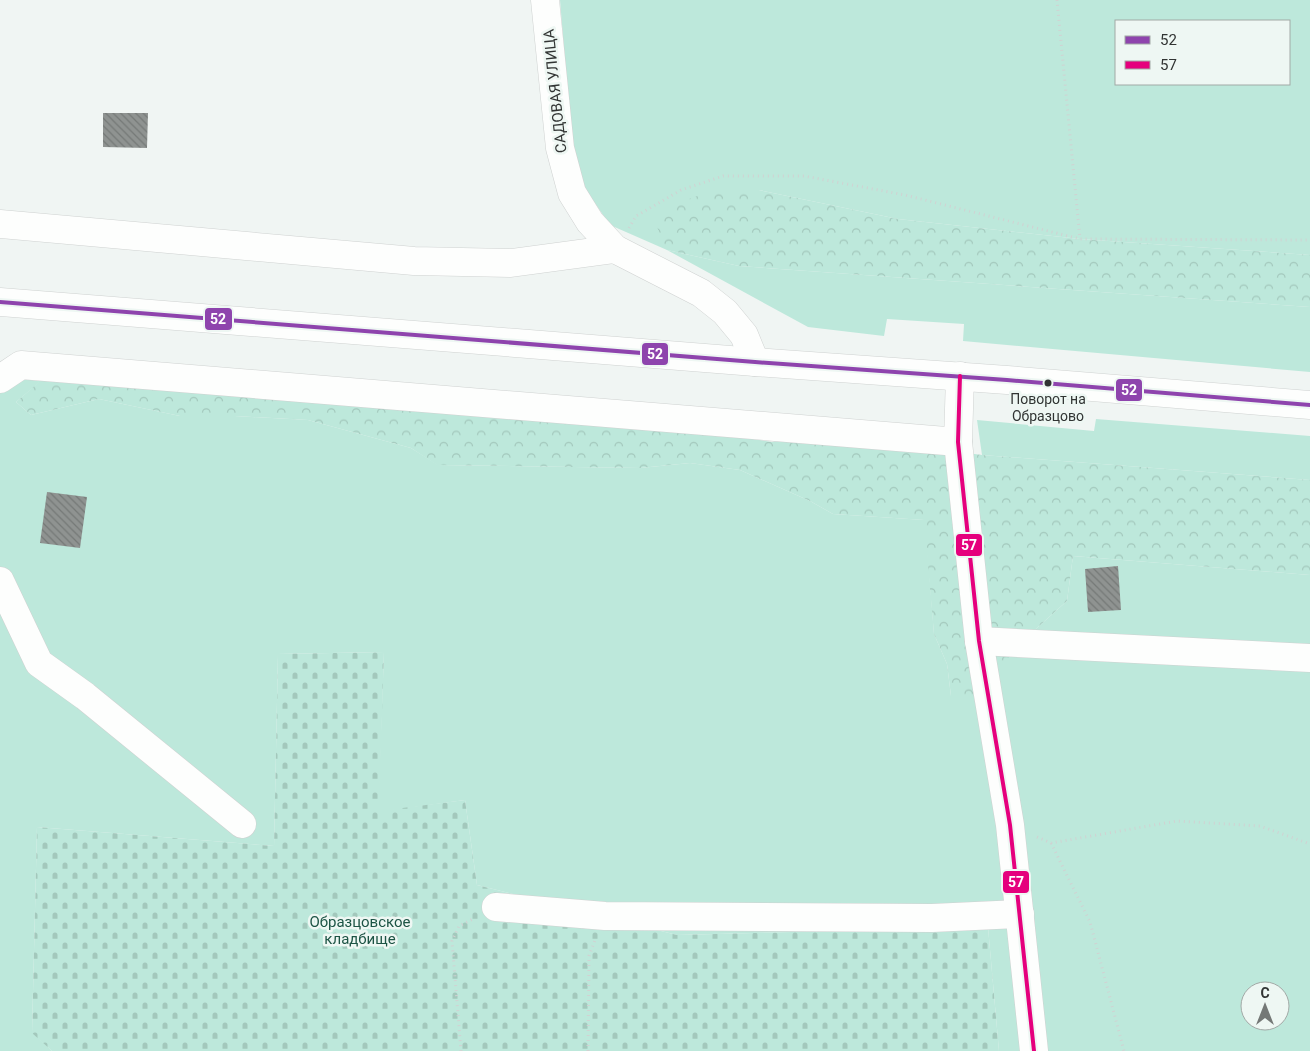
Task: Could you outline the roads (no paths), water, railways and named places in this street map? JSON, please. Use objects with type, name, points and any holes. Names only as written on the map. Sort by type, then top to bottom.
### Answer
[{"type":"main road","name":"САДОВАЯ УЛИЦА","points":[[545,0],[560,148],[572,193],[590,222],[615,249],[701,293],[724,312],[744,335],[755,362]]},
{"type":"main road","points":[[0,224],[414,261],[511,263],[615,249]]},
{"type":"main road","points":[[0,302],[1310,405]]},
{"type":"main road","points":[[0,380],[21,366],[958,442]]},
{"type":"main road","points":[[960,376],[958,442],[979,641],[1010,825],[1034,1051]]},
{"type":"main road","points":[[0,581],[39,663],[85,696],[242,824]]},
{"type":"main road","points":[[979,641],[1310,658]]},
{"type":"main road","points":[[496,908],[605,916],[932,918],[1020,914]]},
{"type":"place","name":"Поворот на Образцово","points":[[1048,383]]},
{"type":"park label","name":"Образцовское кладбище","points":[[360,930]]}]
